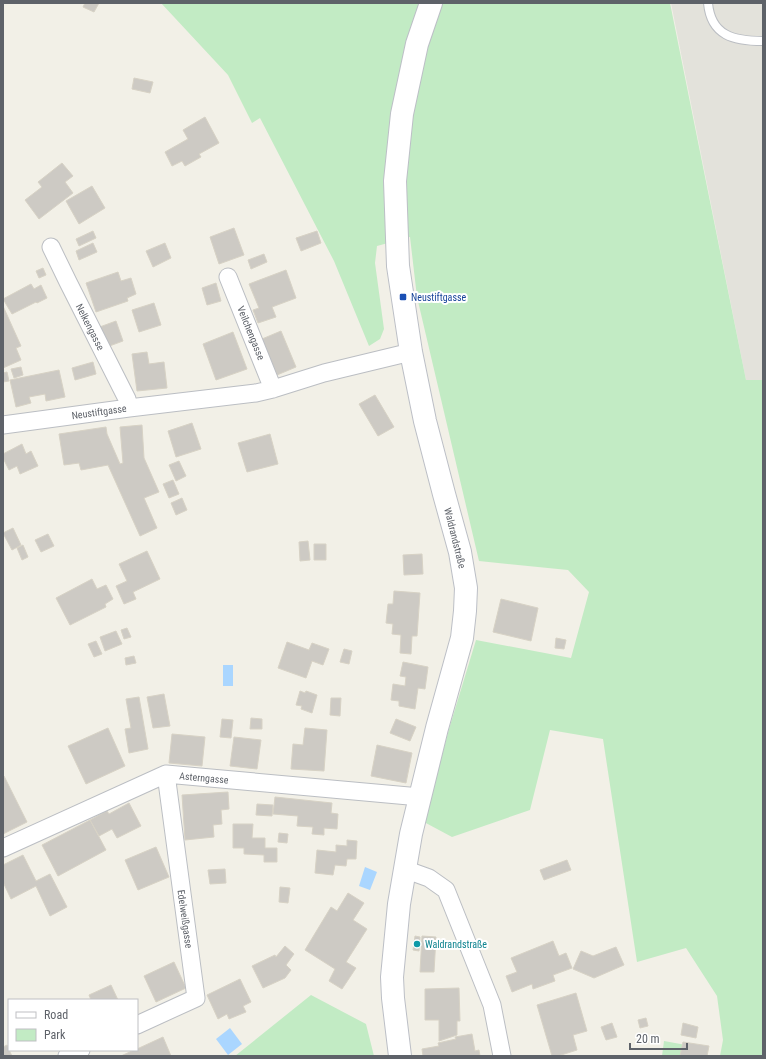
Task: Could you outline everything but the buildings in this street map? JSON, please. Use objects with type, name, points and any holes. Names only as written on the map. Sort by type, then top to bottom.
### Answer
[{"type":"street","points":[[411,352],[398,266],[395,181],[402,114],[409,79],[417,44],[431,3]]},
{"type":"street","name":"Nelkengasse","points":[[51,246],[127,399],[129,408]]},
{"type":"street","name":"Veilchengasse","points":[[228,277],[273,389]]},
{"type":"street","name":"Neustiftgasse","points":[[3,425],[256,393],[324,373],[411,352]]},
{"type":"street","name":"Waldrandstraße","points":[[400,1056],[392,977],[399,904],[411,834],[437,728],[462,638],[466,588],[460,552],[425,421],[411,352]]},
{"type":"street","name":"Asterngasse","points":[[3,848],[166,774],[420,797]]},
{"type":"street","name":"Edelweißgasse","points":[[138,1025],[196,998],[166,774]]},
{"type":"street","points":[[404,869],[429,878],[446,890],[492,1005],[502,1056]]},
{"type":"street","points":[[67,1056],[78,1051]]},
{"type":"lane","points":[[708,3],[709,14],[713,23],[721,32],[734,38],[763,41]]},
{"type":"shaded area","points":[[671,3],[763,3],[763,380],[746,380]]},
{"type":"green space","points":[[161,3],[670,3],[746,380],[763,380],[763,1056],[720,1056],[723,1040],[717,996],[686,948],[637,962],[603,739],[550,730],[530,810],[452,837],[424,822],[449,729],[476,640],[571,658],[589,592],[568,570],[479,561],[417,297],[410,237],[377,246],[375,263],[384,329],[380,339],[369,346],[334,261],[260,118],[252,123],[228,75]]},
{"type":"green space","points":[[311,995],[366,1024],[374,1056],[235,1056]]},
{"type":"green space","points":[[664,1041],[686,1045],[685,1056],[662,1056]]},
{"type":"water","points":[[223,665],[233,665],[233,686],[223,686]]},
{"type":"water","points":[[365,867],[377,872],[370,890],[359,886]]},
{"type":"water","points":[[230,1028],[242,1044],[228,1055],[216,1039]]},
{"type":"place","name":"Neustiftgasse","points":[[403,297]]},
{"type":"place","name":"Waldrandstraße","points":[[417,944]]}]
